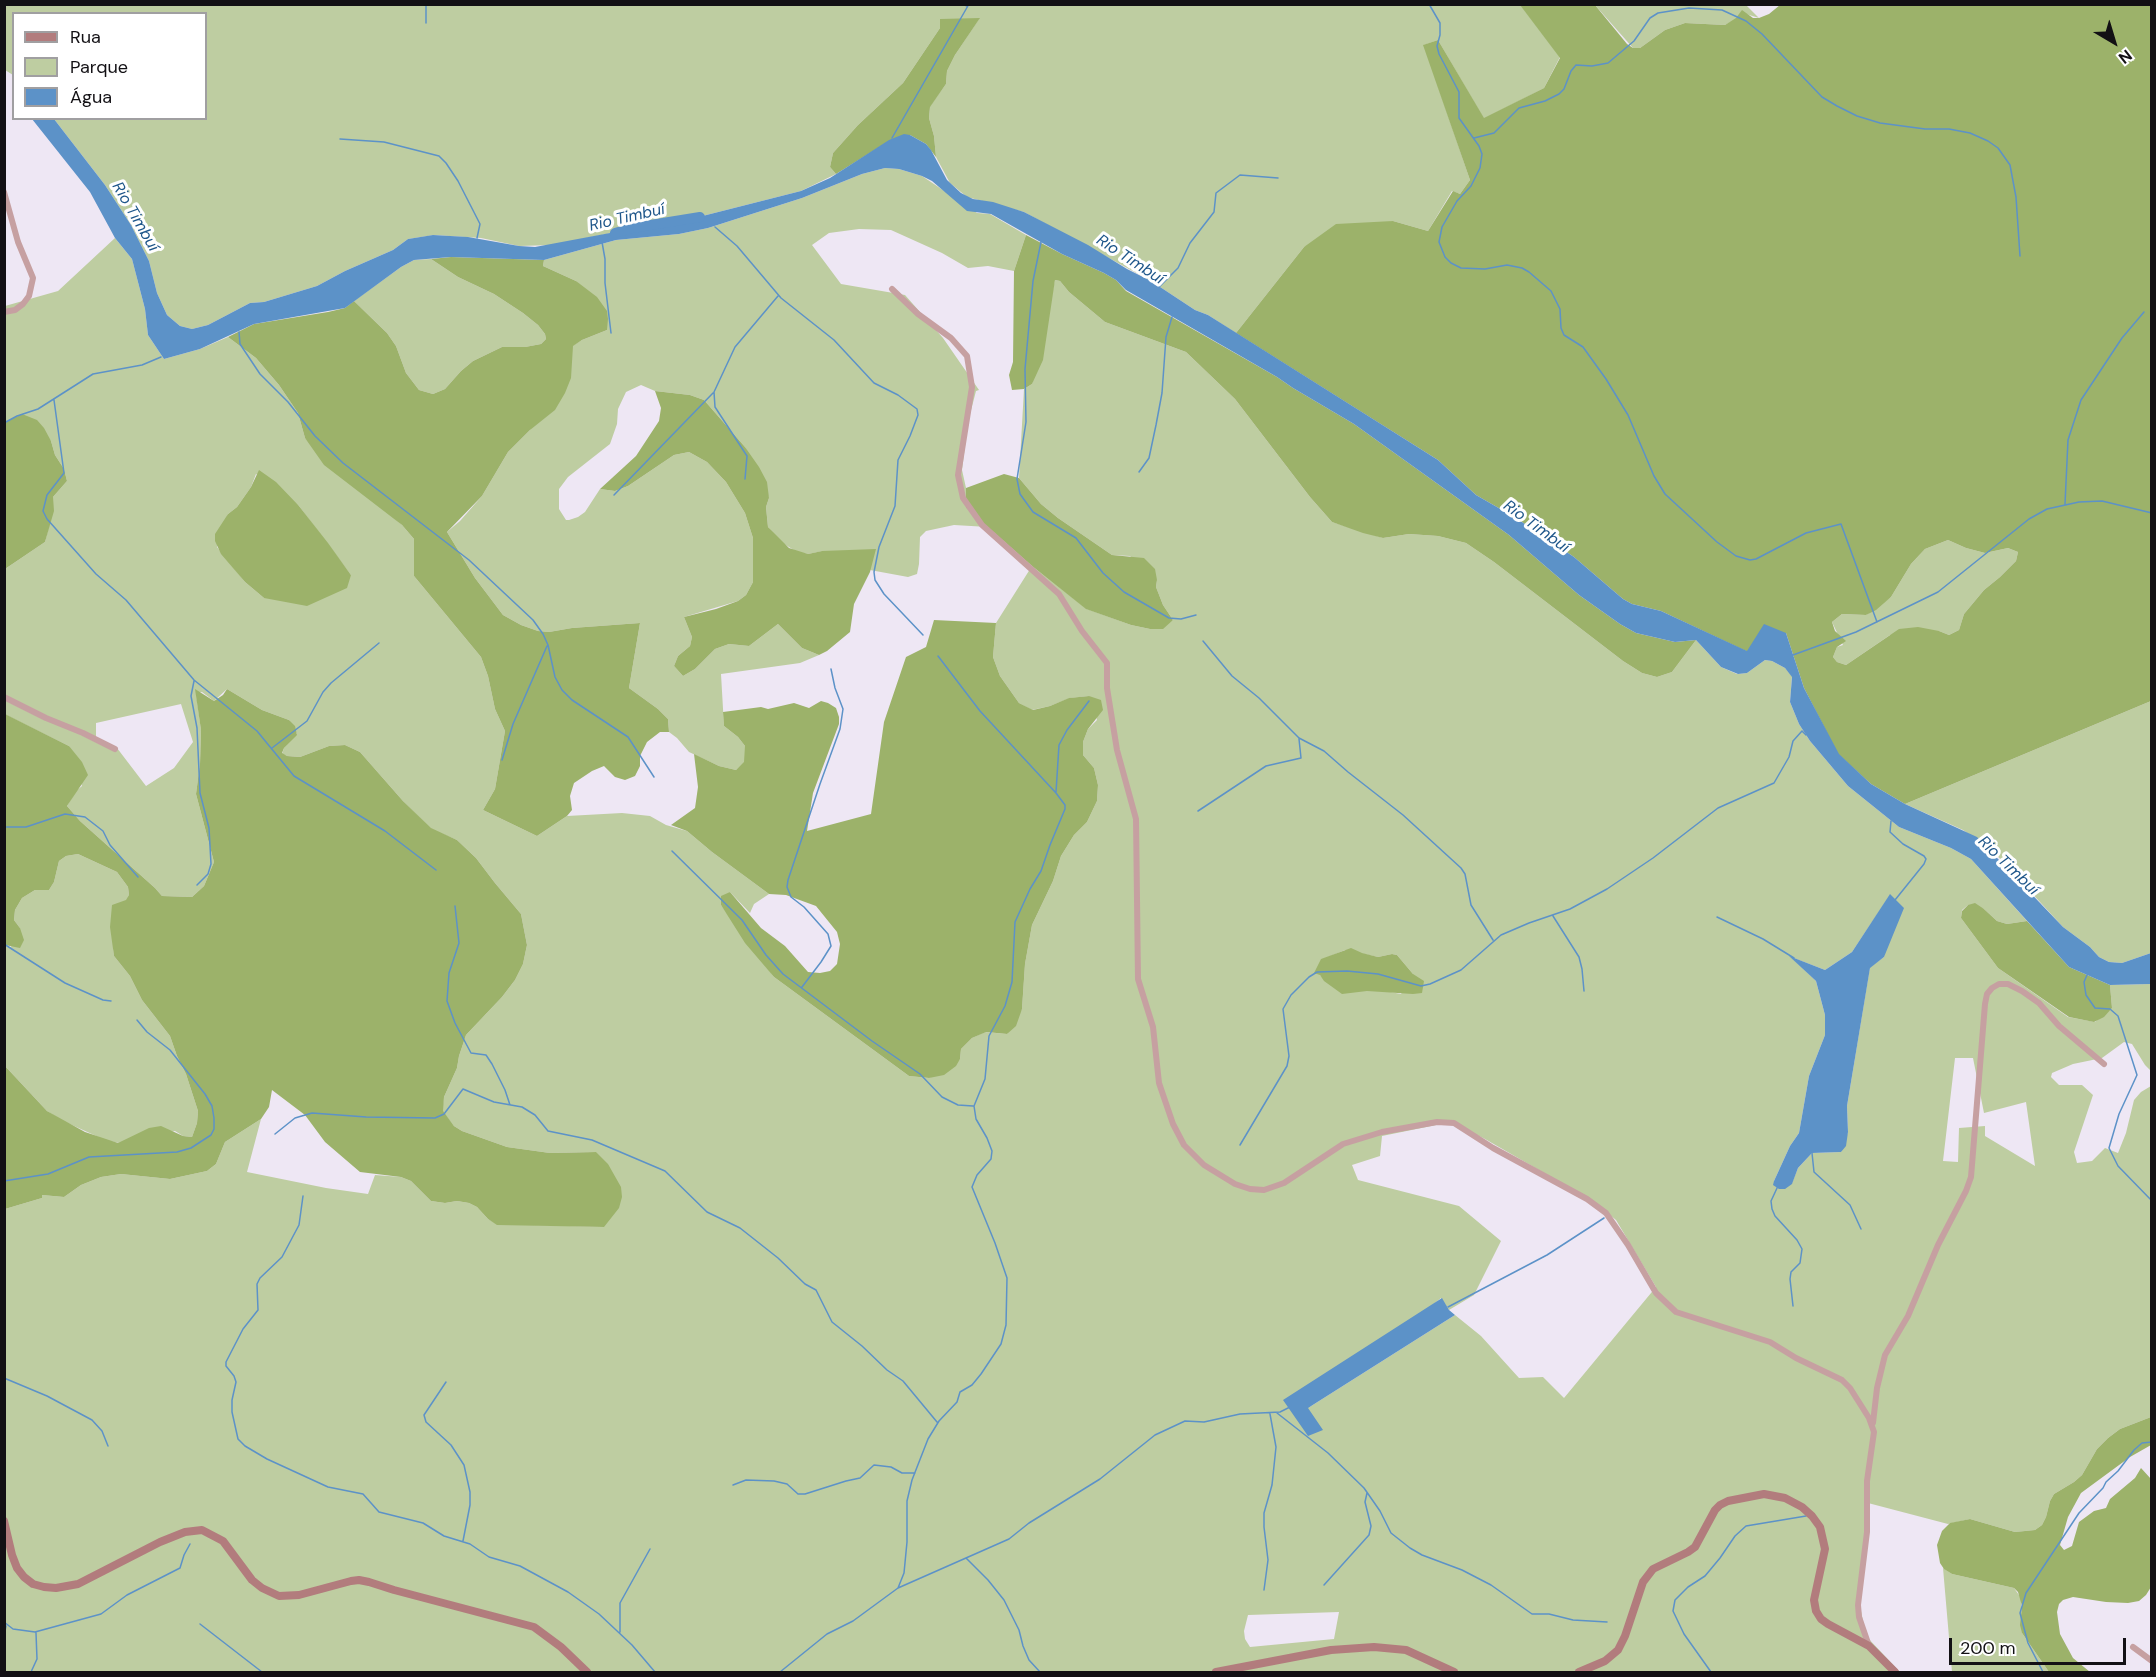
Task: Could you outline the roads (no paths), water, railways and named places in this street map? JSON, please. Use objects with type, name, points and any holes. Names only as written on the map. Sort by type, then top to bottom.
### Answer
[{"type":"street","points":[[4,192],[18,242],[33,278],[29,296],[23,304],[15,310],[4,312]]},
{"type":"street","points":[[892,288],[918,314],[951,338],[967,356],[972,387],[958,475],[963,498],[982,525],[1059,594],[1082,631],[1107,663],[1107,688],[1117,750],[1136,819],[1138,979],[1152,1027],[1161,1090],[1173,1124],[1184,1145],[1204,1165],[1235,1184],[1250,1189],[1264,1190],[1284,1183],[1343,1144],[1382,1132],[1437,1122],[1454,1123],[1493,1148],[1587,1200],[1605,1213],[1628,1245],[1656,1293],[1676,1312],[1770,1342],[1796,1358],[1833,1374],[1850,1388],[1873,1425]]},
{"type":"street","points":[[4,697],[115,749]]},
{"type":"street","points":[[1869,1646],[1859,1617],[1858,1605],[1867,1532],[1867,1481],[1877,1388],[1885,1355],[1908,1316],[1938,1245],[1971,1177],[1987,994],[1999,984],[2008,984],[2022,991],[2039,1003],[2064,1030],[2104,1064]]},
{"type":"street","points":[[1579,1672],[1605,1661],[1617,1650],[1625,1636],[1643,1582],[1653,1569],[1695,1547],[1720,1505],[1728,1501],[1764,1494],[1785,1497],[1802,1507],[1820,1527],[1825,1549],[1814,1600],[1816,1611],[1828,1624],[1869,1646],[1895,1672]]},
{"type":"street","points":[[4,1521],[17,1568],[33,1584],[44,1587],[56,1588],[78,1584],[160,1542],[185,1532],[202,1530],[224,1541],[252,1580],[279,1596],[299,1595],[351,1581],[369,1582],[534,1627],[561,1647],[586,1672]]},
{"type":"street","points":[[1216,1672],[1331,1650],[1374,1647],[1406,1650],[1454,1672]]},
{"type":"street","points":[[2133,1647],[2151,1661]]},
{"type":"water","points":[[33,120],[55,120],[105,185],[131,225],[149,261],[157,293],[167,315],[180,326],[192,329],[208,325],[250,303],[264,302],[317,286],[393,250],[408,239],[433,235],[468,237],[535,247],[675,223],[801,191],[830,178],[889,140],[904,134],[910,135],[926,144],[947,180],[961,193],[973,199],[993,202],[1024,212],[1088,245],[1151,281],[1195,310],[1208,315],[1438,460],[1476,495],[1516,518],[1574,557],[1623,599],[1632,604],[1661,611],[1747,651],[1764,624],[1786,633],[1804,688],[1839,754],[1871,784],[1905,804],[1977,837],[2063,927],[2090,947],[2099,957],[2109,962],[2122,963],[2151,953],[2151,984],[2110,985],[2069,967],[1971,859],[1951,848],[1899,827],[1848,786],[1810,741],[1799,724],[1790,702],[1792,677],[1785,668],[1765,660],[1747,673],[1738,674],[1721,667],[1696,640],[1675,642],[1636,633],[1620,624],[1579,595],[1509,535],[1354,424],[1126,290],[1104,273],[1062,254],[991,214],[967,211],[932,181],[922,176],[899,169],[885,168],[708,228],[679,234],[616,240],[544,260],[451,257],[414,260],[345,308],[254,324],[200,349],[164,359],[148,335],[145,309],[132,259],[115,238],[90,192]]},
{"type":"water","points":[[1890,894],[1904,908],[1884,957],[1870,968],[1847,1106],[1846,1146],[1841,1152],[1812,1153],[1798,1168],[1792,1184],[1785,1189],[1779,1189],[1773,1185],[1774,1181],[1790,1146],[1799,1133],[1809,1076],[1825,1035],[1825,1015],[1816,981],[1789,956],[1825,970],[1852,952]]},
{"type":"water","points":[[1442,1298],[1455,1315],[1308,1408],[1323,1430],[1308,1436],[1283,1400]]},
{"type":"waterway","points":[[426,4],[426,23]]},
{"type":"waterway","points":[[962,4],[967,6]]},
{"type":"waterway","points":[[892,138],[969,4]]},
{"type":"waterway","points":[[1429,4],[1440,23],[1437,46],[1439,54],[1459,92],[1459,118],[1482,154],[1480,168],[1471,186],[1457,201],[1442,227],[1439,242],[1445,257],[1461,268],[1485,269],[1507,265],[1522,268],[1551,291],[1560,309],[1561,328],[1564,335],[1583,347],[1606,379],[1628,415],[1654,476],[1665,494],[1717,542],[1736,556],[1750,560],[1756,559],[1806,533],[1841,524],[1877,622]]},
{"type":"waterway","points":[[1474,138],[1494,133],[1519,108],[1545,101],[1559,94],[1576,65],[1592,66],[1608,63],[1634,41],[1650,18],[1658,13],[1689,8],[1722,10],[1746,21],[1762,34],[1822,97],[1837,106],[1857,116],[1880,123],[1970,133],[1998,148],[2010,165],[2016,197],[2020,256]]},
{"type":"waterway","points":[[340,139],[384,142],[439,156],[458,181],[480,224],[477,238]]},
{"type":"waterway","points":[[1159,287],[1178,268],[1190,243],[1214,212],[1216,193],[1240,175],[1278,178]]},
{"type":"waterway","name":"Rio Timbuí","points":[[615,233],[700,217]]},
{"type":"waterway","points":[[715,227],[737,246],[781,298],[834,340],[874,383],[898,395],[917,409],[918,415],[898,460],[895,506],[879,547],[874,572],[875,580],[884,594],[923,635]]},
{"type":"waterway","points":[[602,242],[611,333]]},
{"type":"waterway","points":[[1041,242],[1033,281],[1025,369],[1026,422],[1017,479],[1020,494],[1033,512],[1076,538],[1103,573],[1124,592],[1169,618],[1181,619],[1196,615]]},
{"type":"waterway","points":[[745,479],[747,456],[715,407],[714,392],[735,347],[778,296]]},
{"type":"waterway","points":[[2065,504],[2068,440],[2081,400],[2122,338],[2144,312]]},
{"type":"waterway","points":[[1139,472],[1149,458],[1162,393],[1166,337],[1172,317]]},
{"type":"waterway","points":[[239,332],[240,344],[260,374],[288,402],[315,436],[343,463],[469,560],[533,620],[548,645],[555,677],[562,690],[572,700],[628,737],[654,777]]},
{"type":"waterway","points":[[4,423],[38,409],[93,374],[142,365],[161,357]]},
{"type":"waterway","points":[[614,495],[713,393]]},
{"type":"waterway","points":[[54,400],[64,473],[47,495],[43,511],[47,519],[96,574],[126,600],[194,680],[257,731],[294,776],[385,831],[436,870]]},
{"type":"waterway","points":[[1793,655],[1856,632],[1938,592],[2029,519],[2047,509],[2079,502],[2102,501],[2152,513]]},
{"type":"waterway","points":[[1203,641],[1232,676],[1259,698],[1299,738],[1324,751],[1403,815],[1461,868],[1465,874],[1471,905],[1493,940]]},
{"type":"waterway","points":[[272,748],[307,721],[323,692],[331,683],[379,643]]},
{"type":"waterway","points":[[502,760],[513,724],[547,646]]},
{"type":"waterway","points":[[898,1588],[904,1573],[907,1501],[912,1480],[928,1439],[939,1421],[957,1402],[960,1392],[972,1385],[981,1374],[1001,1344],[1006,1325],[1007,1278],[972,1187],[977,1175],[991,1159],[992,1151],[976,1119],[974,1106],[985,1079],[989,1036],[1005,1006],[1012,982],[1015,922],[1041,871],[1065,809],[1065,805],[1056,793],[980,711],[938,656]]},
{"type":"waterway","points":[[802,987],[831,946],[828,934],[804,907],[791,897],[787,887],[840,729],[843,709],[831,669]]},
{"type":"waterway","points":[[194,681],[191,696],[197,728],[200,793],[209,828],[211,864],[208,874],[197,885]]},
{"type":"waterway","points":[[1056,792],[1059,745],[1067,730],[1089,701]]},
{"type":"waterway","points":[[1240,1145],[1287,1066],[1289,1056],[1283,1009],[1291,995],[1309,977],[1317,972],[1347,971],[1378,974],[1421,986],[1461,970],[1501,935],[1570,909],[1607,889],[1653,858],[1718,808],[1774,783],[1789,757],[1793,741],[1802,731],[1806,735]]},
{"type":"waterway","points":[[1198,811],[1266,766],[1301,758],[1299,739]]},
{"type":"waterway","points":[[4,827],[26,827],[65,814],[85,817],[103,831],[110,845],[138,877]]},
{"type":"waterway","points":[[1891,821],[1890,832],[1903,844],[1926,859],[1895,900]]},
{"type":"waterway","points":[[672,851],[742,920],[766,955],[783,974],[920,1074],[942,1097],[958,1105],[973,1106]]},
{"type":"waterway","points":[[455,906],[459,943],[449,973],[447,1001],[455,1023],[471,1053],[486,1055],[505,1090],[510,1105]]},
{"type":"waterway","points":[[1553,916],[1579,957],[1584,991]]},
{"type":"waterway","points":[[1717,917],[1763,939],[1794,958]]},
{"type":"waterway","points":[[4,944],[65,983],[103,1000],[111,1001]]},
{"type":"waterway","points":[[2087,975],[2084,982],[2086,995],[2095,1008],[2110,1009],[2118,1016],[2137,1075],[2119,1114],[2109,1148],[2118,1166],[2152,1201]]},
{"type":"waterway","points":[[4,1181],[48,1174],[89,1157],[177,1152],[191,1148],[211,1135],[214,1129],[214,1118],[212,1106],[205,1094],[170,1050],[147,1032],[137,1020]]},
{"type":"waterway","points":[[275,1134],[295,1118],[312,1113],[366,1117],[435,1118],[444,1114],[463,1089],[494,1102],[522,1107],[535,1115],[548,1131],[592,1140],[665,1171],[707,1212],[740,1228],[778,1258],[805,1284],[816,1290],[832,1322],[903,1381],[937,1422]]},
{"type":"waterway","points":[[1812,1153],[1814,1172],[1850,1205],[1861,1229]]},
{"type":"waterway","points":[[1778,1186],[1771,1201],[1772,1209],[1802,1249],[1800,1263],[1791,1272],[1793,1306]]},
{"type":"waterway","points":[[303,1196],[299,1225],[282,1257],[260,1278],[257,1284],[258,1310],[243,1329],[226,1362],[236,1382],[232,1412],[238,1439],[267,1459],[328,1487],[363,1494],[379,1512],[423,1523],[444,1536],[470,1544],[489,1557],[520,1566],[568,1592],[599,1614],[632,1645],[655,1672]]},
{"type":"waterway","points":[[1448,1307],[1547,1255],[1604,1218]]},
{"type":"waterway","points":[[4,1378],[47,1396],[92,1420],[102,1431],[108,1446]]},
{"type":"waterway","points":[[446,1382],[424,1415],[426,1422],[451,1445],[464,1465],[470,1492],[470,1505],[463,1541]]},
{"type":"waterway","points":[[780,1672],[827,1634],[853,1621],[898,1588],[1009,1539],[1029,1523],[1100,1479],[1155,1435],[1185,1421],[1204,1422],[1240,1414],[1280,1412],[1290,1407]]},
{"type":"waterway","points":[[1277,1413],[1328,1453],[1364,1488],[1380,1511],[1391,1533],[1410,1548],[1491,1585],[1532,1614],[1549,1614],[1573,1620],[1607,1622]]},
{"type":"waterway","points":[[1264,1590],[1268,1560],[1264,1513],[1272,1485],[1276,1447],[1270,1414]]},
{"type":"waterway","points":[[2043,1672],[2028,1643],[2020,1613],[2026,1593],[2079,1513],[2134,1450],[2142,1443],[2152,1442]]},
{"type":"waterway","points":[[733,1485],[746,1480],[774,1481],[787,1484],[798,1494],[805,1494],[860,1478],[874,1465],[891,1467],[902,1473],[915,1473]]},
{"type":"waterway","points":[[1324,1585],[1369,1535],[1371,1526],[1365,1502],[1367,1493]]},
{"type":"waterway","points":[[1711,1672],[1684,1634],[1673,1611],[1675,1600],[1688,1587],[1705,1576],[1735,1536],[1746,1526],[1806,1516]]},
{"type":"waterway","points":[[4,1622],[13,1629],[35,1632],[101,1614],[127,1595],[180,1568],[190,1544]]},
{"type":"waterway","points":[[620,1632],[620,1603],[650,1549]]},
{"type":"waterway","points":[[966,1558],[1004,1600],[1019,1630],[1029,1660],[1040,1672]]},
{"type":"waterway","points":[[200,1624],[262,1672]]},
{"type":"waterway","points":[[4,1636],[6,1626]]},
{"type":"waterway","points":[[31,1672],[37,1659],[36,1633]]}]
